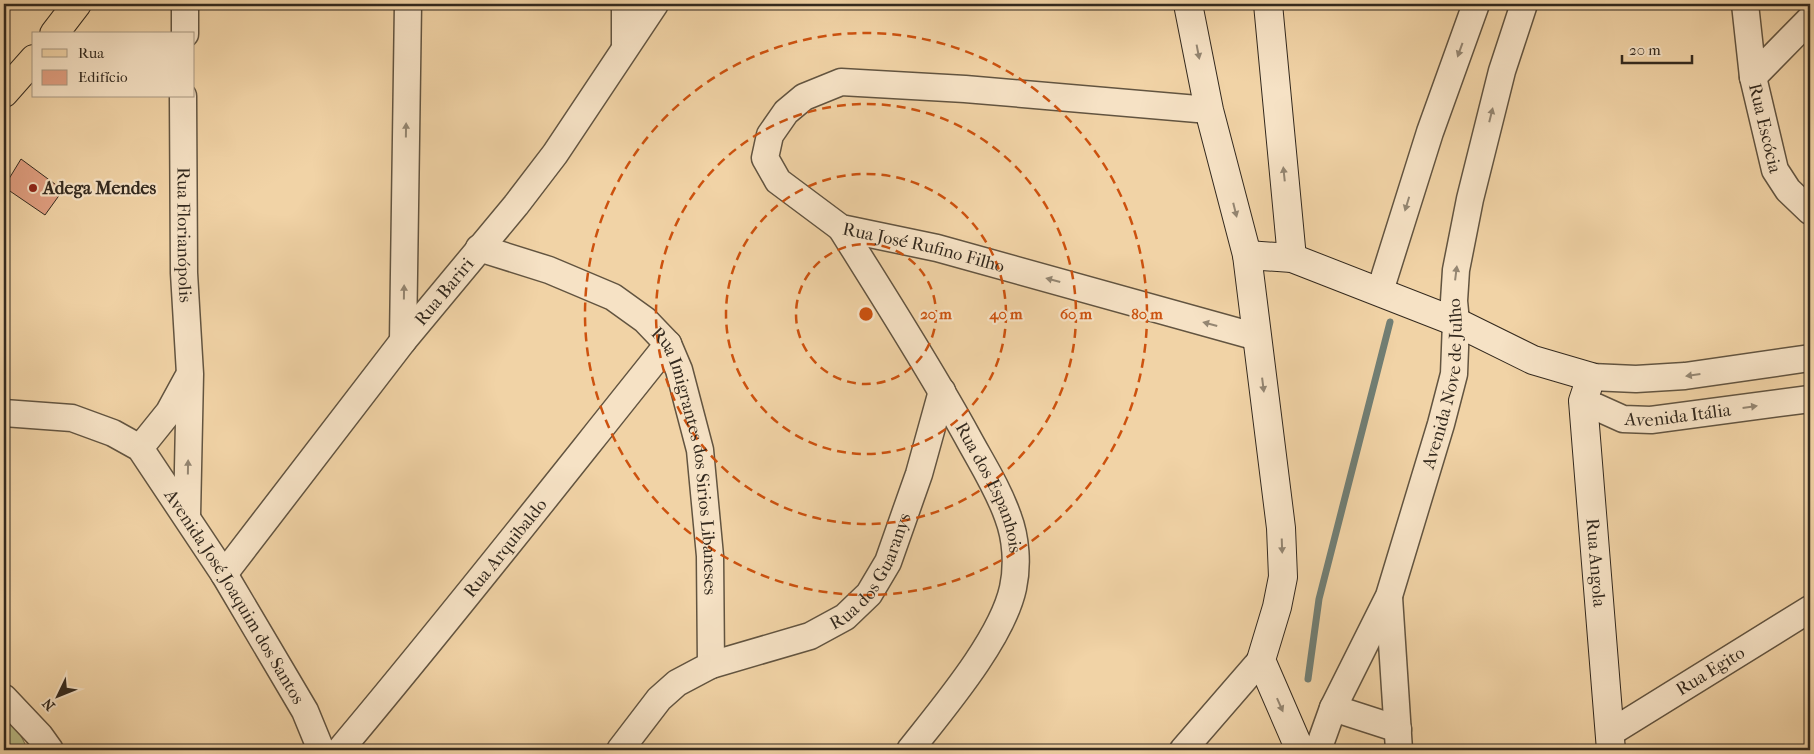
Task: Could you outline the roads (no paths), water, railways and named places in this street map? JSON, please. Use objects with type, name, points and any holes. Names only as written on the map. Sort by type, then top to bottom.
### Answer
[{"type":"main road","points":[[56,32],[78,4]]},
{"type":"main road","points":[[1188,4],[1209,110],[1247,254],[1281,528],[1283,577],[1277,608],[1261,660],[1300,750]]},
{"type":"main road","points":[[1268,4],[1292,258]]},
{"type":"main road","points":[[4,93],[32,61]]},
{"type":"main road","name":"Avenida Itália","points":[[1247,254],[1292,258],[1380,291],[1456,322],[1534,360],[1587,389]]},
{"type":"main road","name":"Rua Angola","points":[[1587,389],[1610,742]]},
{"type":"street","points":[[185,4],[185,32]]},
{"type":"street","points":[[403,341],[408,4]]},
{"type":"street","points":[[625,4],[625,46]]},
{"type":"street","name":"Rua Bariri","points":[[224,574],[403,341],[516,205],[555,154],[625,46],[655,4]]},
{"type":"street","points":[[1380,291],[1430,132],[1476,4]]},
{"type":"street","name":"Avenida Nove de Julho","points":[[1318,750],[1333,708],[1389,596],[1454,374],[1456,270],[1470,199],[1502,70],[1524,4]]},
{"type":"street","name":"Rua Escócia","points":[[1745,4],[1753,77],[1775,170],[1788,190],[1810,211]]},
{"type":"street","points":[[1753,77],[1810,19]]},
{"type":"street","name":"Rua José Rufino Filho","points":[[1209,110],[955,88],[841,82],[804,96],[786,112],[770,135],[765,158],[778,181],[841,228],[937,248],[1257,337]]},
{"type":"street","name":"Rua Florianópolis","points":[[183,98],[184,273],[190,374],[186,516]]},
{"type":"street","name":"Rua dos Espanhois","points":[[841,228],[942,391],[995,485],[1009,518],[1016,552],[1013,588],[1001,620],[982,654],[910,750]]},
{"type":"street","name":"Rua Imigrantes dos Sirios Libaneses","points":[[479,248],[549,270],[613,298],[644,320],[668,344],[679,370],[700,450],[710,556],[711,665]]},
{"type":"street","name":"Rua Arquibaldo","points":[[340,750],[426,648],[509,541],[668,344]]},
{"type":"street","name":"Avenida Itália","points":[[1587,389],[1636,379],[1685,376],[1810,358]]},
{"type":"street","points":[[4,413],[72,418],[114,433],[140,448],[169,412],[190,374]]},
{"type":"street","name":"Avenida Itália","points":[[1587,389],[1623,419],[1651,420],[1810,399]]},
{"type":"street","name":"Rua dos Guaranys","points":[[711,665],[810,636],[845,617],[869,594],[888,562],[919,474],[942,391]]},
{"type":"street","name":"Avenida José Joaquim dos Santos","points":[[140,448],[224,574],[305,711],[321,750]]},
{"type":"street","points":[[1333,708],[1399,740],[1389,596]]},
{"type":"street","name":"Rua Egito","points":[[1610,742],[1810,609]]},
{"type":"street","points":[[1183,750],[1261,660]]},
{"type":"street","points":[[620,750],[660,699],[677,683],[711,665]]},
{"type":"street","points":[[4,698],[40,736],[50,750]]},
{"type":"waterway","points":[[1308,679],[1319,599],[1390,322]]},
{"type":"place","name":"Adega Mendes","points":[[33,188]]}]
